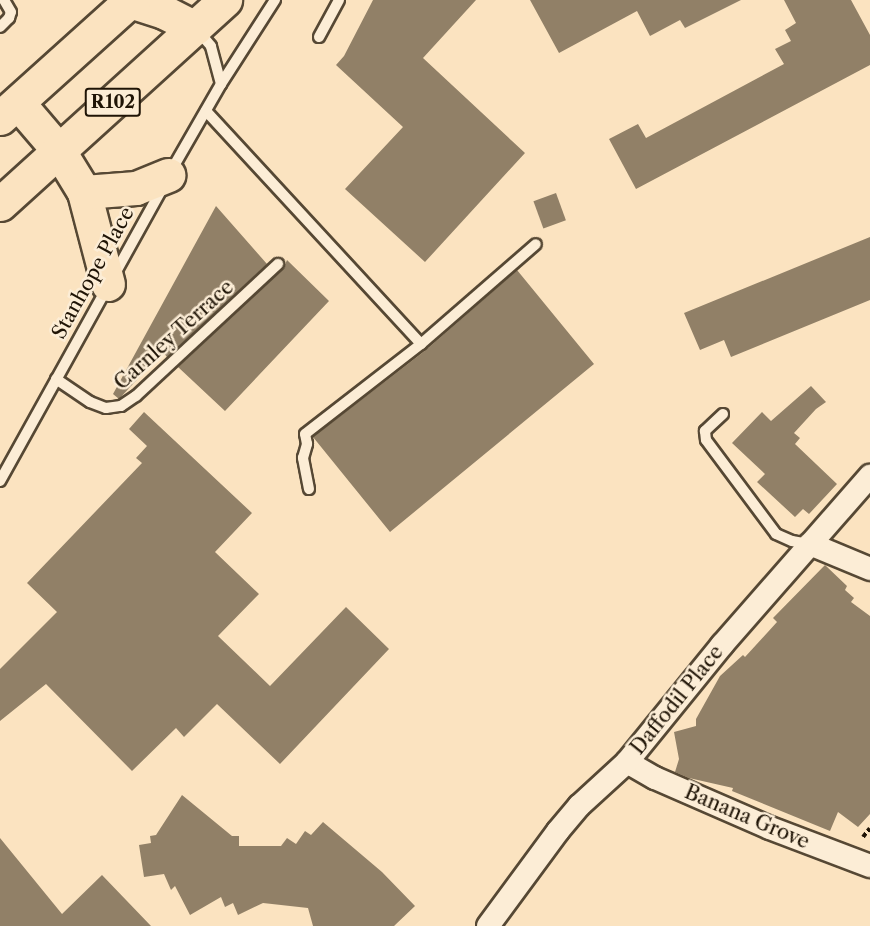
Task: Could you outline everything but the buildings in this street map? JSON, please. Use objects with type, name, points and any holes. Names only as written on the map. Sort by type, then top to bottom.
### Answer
[{"type":"main road","name":"R102","points":[[0,204],[225,0]]},
{"type":"main road","points":[[108,284],[84,192],[59,151],[9,110],[130,1],[164,12],[195,28]]},
{"type":"main road","points":[[84,192],[136,188],[169,175]]},
{"type":"street","name":"Daffodil Place","points":[[488,926],[579,806],[627,762],[722,645],[870,476]]},
{"type":"street","points":[[810,544],[870,569]]},
{"type":"street","name":"Banana Grove","points":[[627,762],[655,778],[770,828],[870,866]]},
{"type":"lane","points":[[0,27],[9,18],[10,12],[4,0]]},
{"type":"lane","name":"Stanhope Place","points":[[0,482],[169,175],[221,84],[275,0]]},
{"type":"lane","points":[[318,37],[339,0]]},
{"type":"lane","points":[[195,28],[212,46],[221,84]]},
{"type":"lane","points":[[206,111],[421,344]]},
{"type":"lane","points":[[309,489],[303,458],[307,444],[305,434],[421,344],[536,244]]},
{"type":"lane","name":"Carnley Terrace","points":[[56,379],[90,402],[106,408],[121,406],[136,396],[278,264]]},
{"type":"lane","points":[[723,414],[705,431],[706,440],[776,534],[792,542],[810,544]]}]
